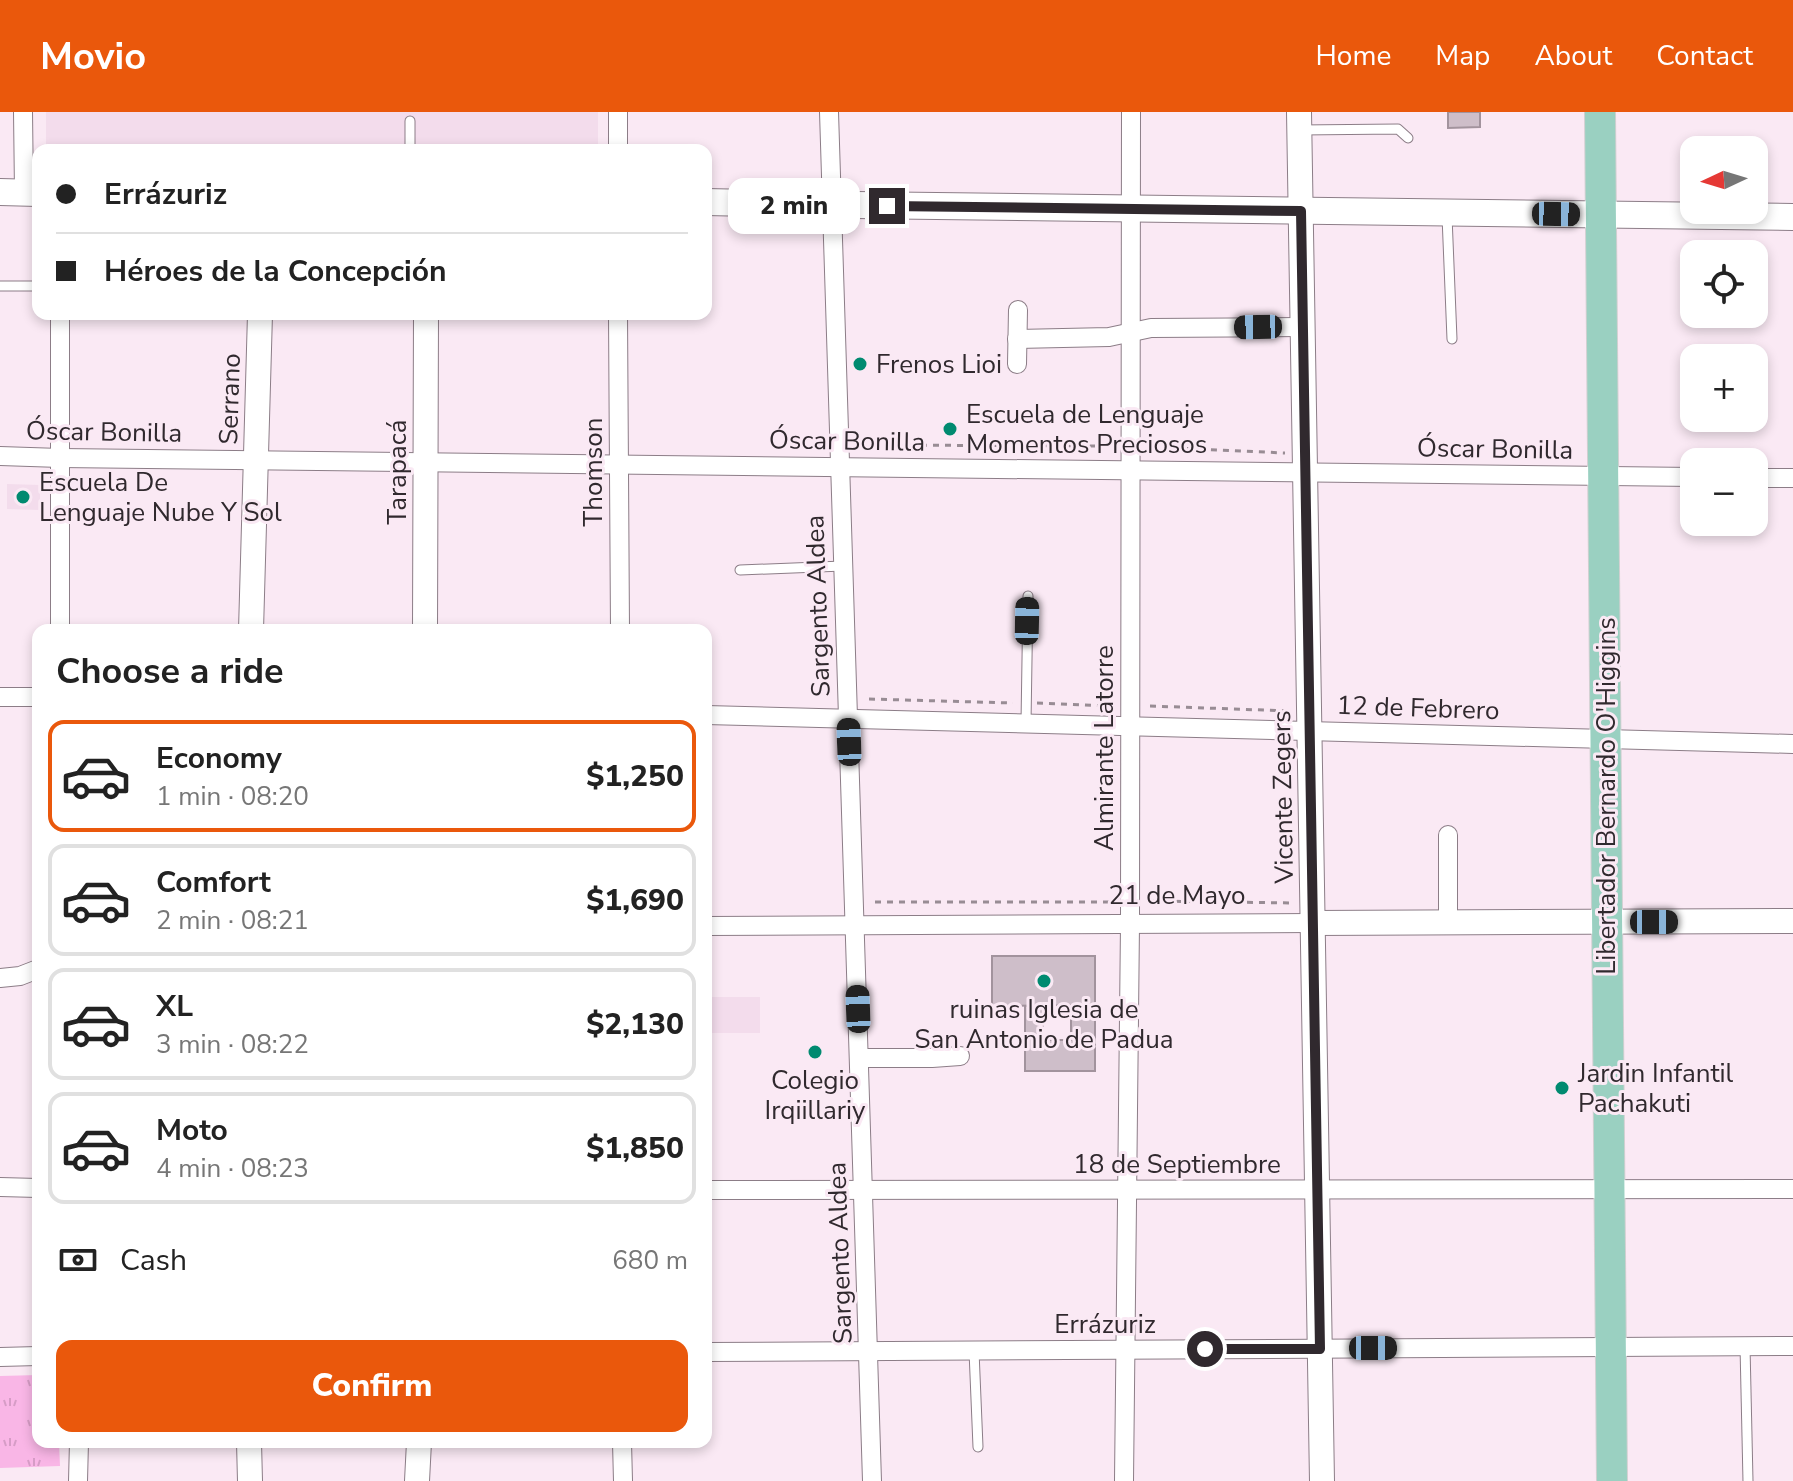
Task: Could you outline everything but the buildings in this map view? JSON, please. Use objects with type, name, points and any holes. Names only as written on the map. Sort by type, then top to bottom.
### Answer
[{"type":"main road","name":"Libertador Bernardo O'Higgins","points":[[1600,112],[1612,1481]]},
{"type":"main road","points":[[712,202],[1793,217]]},
{"type":"street","points":[[21,192],[23,112]]},
{"type":"street","points":[[618,112],[618,144]]},
{"type":"street","name":"Sargento Aldea","points":[[829,112],[872,1481]]},
{"type":"street","name":"Almirante Latorre","points":[[1124,1481],[1130,924],[1131,112]]},
{"type":"street","name":"Vicente Zegers","points":[[1299,121],[1322,1481]]},
{"type":"street","points":[[1017,364],[1018,310]]},
{"type":"street","points":[[60,320],[60,624]]},
{"type":"street","name":"Serrano","points":[[251,624],[260,320]]},
{"type":"street","name":"Tarapacá","points":[[425,624],[426,320]]},
{"type":"street","name":"Thomson","points":[[618,320],[620,624]]},
{"type":"street","points":[[1017,339],[1109,337],[1151,328],[1303,327]]},
{"type":"street","name":"Óscar Bonilla","points":[[0,456],[1680,477]]},
{"type":"street","points":[[1768,478],[1793,478]]},
{"type":"street","points":[[0,697],[32,697]]},
{"type":"street","name":"12 de Febrero","points":[[712,715],[1793,744]]},
{"type":"street","points":[[1448,835],[1448,922]]},
{"type":"street","name":"21 de Mayo","points":[[712,926],[1130,924],[1312,913],[1448,922],[1793,921]]},
{"type":"street","points":[[0,978],[32,971]]},
{"type":"street","points":[[859,1058],[960,1056]]},
{"type":"street","points":[[0,1187],[32,1188]]},
{"type":"street","name":"18 de Septiembre","points":[[712,1190],[1793,1189]]},
{"type":"street","name":"Errázuriz","points":[[712,1352],[1793,1346]]},
{"type":"street","points":[[0,1357],[32,1356]]},
{"type":"street","points":[[78,1481],[79,1448]]},
{"type":"street","points":[[249,1448],[250,1481]]},
{"type":"street","points":[[417,1481],[419,1448]]},
{"type":"street","points":[[622,1448],[623,1481]]},
{"type":"lane","points":[[410,121],[410,144]]},
{"type":"lane","points":[[1299,121],[1398,129],[1408,138]]},
{"type":"lane","points":[[1447,212],[1452,339]]},
{"type":"lane","points":[[0,286],[32,286]]},
{"type":"lane","points":[[740,570],[843,566]]},
{"type":"lane","points":[[1026,723],[1028,596]]},
{"type":"lane","points":[[1745,1346],[1748,1481]]},
{"type":"lane","points":[[974,1351],[978,1447]]},
{"type":"path","points":[[861,445],[1109,446]]},
{"type":"path","points":[[1151,447],[1285,453]]},
{"type":"path","points":[[869,699],[1110,706]]},
{"type":"path","points":[[1150,706],[1290,711]]},
{"type":"path","points":[[1151,901],[1312,913]]},
{"type":"path","points":[[875,902],[1109,902]]},
{"type":"shaded area","points":[[46,112],[598,112],[598,144],[46,144]]},
{"type":"shaded area","name":"Escuela De Lenguaje Nube Y Sol","points":[[7,484],[40,485],[40,510],[7,509]]},
{"type":"shaded area","points":[[712,997],[760,997],[760,1033],[712,1033]]},
{"type":"green space","points":[[32,1375],[32,1448],[59,1448],[60,1466],[0,1468],[0,1376]]},
{"type":"place","name":"Frenos Lioi","points":[[860,364]]},
{"type":"place","name":"Escuela de Lenguaje Momentos Preciosos","points":[[950,429]]},
{"type":"place","name":"Escuela De Lenguaje Nube Y Sol","points":[[23,497]]},
{"type":"place","name":"ruinas Iglesia de San Antonio de Padua","points":[[1044,981]]},
{"type":"place","name":"Colegio Irqiillariy","points":[[815,1052]]},
{"type":"place","name":"Jardin Infantil Pachakuti","points":[[1562,1088]]},
{"type":"route","points":[[887,206],[1301,211],[1320,1349],[1205,1349]]}]
